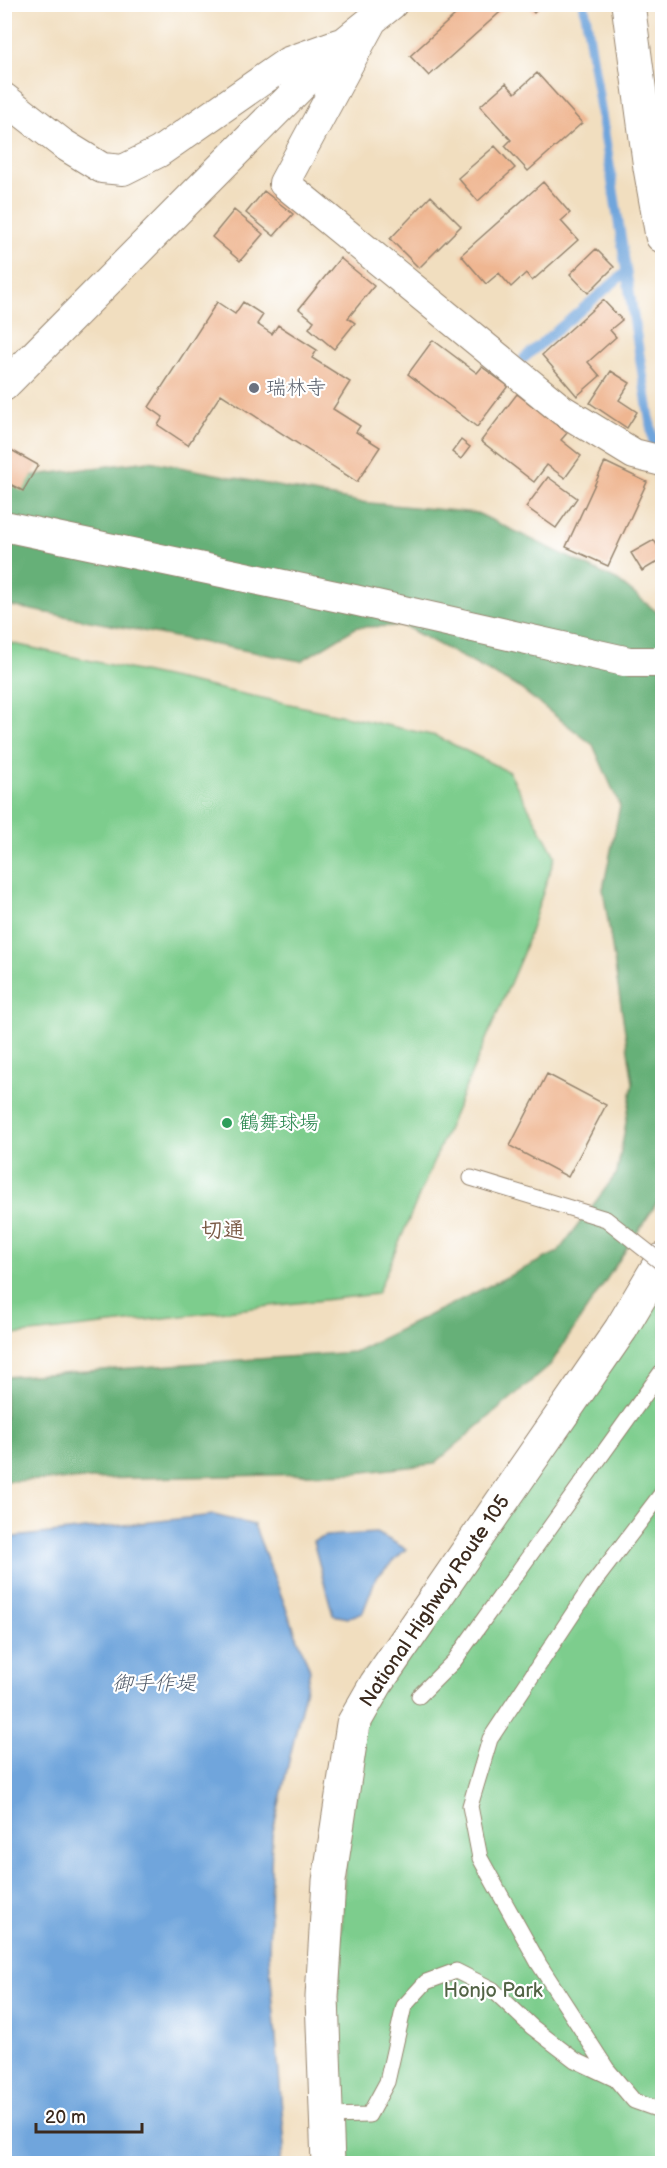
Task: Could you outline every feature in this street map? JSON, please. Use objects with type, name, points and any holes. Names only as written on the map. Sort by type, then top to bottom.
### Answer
[{"type":"highway","points":[[628,4],[650,168],[663,236]]},
{"type":"highway","name":"National Highway Route 105","points":[[328,2163],[322,1997],[329,1881],[353,1724],[382,1675],[621,1329],[663,1262]]},
{"type":"street","points":[[4,386],[346,41],[382,13]]},
{"type":"street","points":[[382,13],[284,183],[562,410],[634,454],[663,461]]},
{"type":"street","points":[[4,98],[63,144],[102,168],[123,170],[159,152],[288,62],[346,41]]},
{"type":"street","points":[[4,526],[629,662],[663,662]]},
{"type":"lane","points":[[471,1178],[606,1219],[663,1262]]},
{"type":"lane","points":[[419,1696],[454,1660],[663,1371]]},
{"type":"lane","points":[[663,1493],[592,1585],[490,1739],[470,1806],[480,1858],[539,1964],[615,2079],[634,2101],[663,2111]]},
{"type":"lane","points":[[326,2116],[369,2115],[387,2082],[404,2006],[426,1982],[456,1971],[492,1989],[532,2027],[575,2061],[615,2079]]},
{"type":"green space","points":[[149,461],[359,502],[477,513],[618,581],[662,616],[662,1195],[550,1365],[434,1464],[356,1473],[5,1481],[5,1377],[354,1352],[558,1252],[617,1173],[633,1083],[603,889],[620,806],[593,745],[518,687],[404,626],[357,627],[301,661],[5,605],[4,479]]},
{"type":"green space","name":"鶴舞球場","points":[[5,642],[436,736],[509,772],[555,856],[523,953],[377,1294],[5,1336]]},
{"type":"green space","name":"Honjo Park","points":[[662,1260],[662,2163],[328,2164],[353,1724]]},
{"type":"water","name":"御手作堤","points":[[214,1515],[254,1525],[310,1670],[272,1835],[269,1954],[285,2146],[279,2163],[5,2163],[5,1538]]},
{"type":"water","points":[[377,1533],[406,1549],[376,1578],[363,1612],[348,1618],[333,1615],[313,1541],[326,1536]]},
{"type":"building","points":[[526,4],[543,4],[534,13]]},
{"type":"building","points":[[466,5],[508,5],[429,76],[410,56]]},
{"type":"building","points":[[537,73],[582,123],[528,171],[505,146],[511,140],[480,106],[506,83],[515,93]]},
{"type":"building","points":[[495,146],[515,168],[478,201],[458,178]]},
{"type":"building","points":[[543,182],[570,213],[561,221],[578,240],[532,281],[526,273],[511,287],[499,273],[486,284],[461,255]]},
{"type":"building","points":[[264,191],[293,214],[274,236],[246,213]]},
{"type":"building","points":[[431,196],[461,226],[419,268],[390,239]]},
{"type":"building","points":[[234,210],[263,234],[240,261],[212,237]]},
{"type":"building","points":[[596,249],[614,267],[588,293],[570,274]]},
{"type":"building","points":[[340,258],[374,286],[348,318],[355,323],[334,349],[309,328],[314,321],[299,309]]},
{"type":"building","points":[[603,300],[622,320],[610,330],[616,337],[588,362],[600,376],[577,396],[542,355]]},
{"type":"building","name":"瑞林寺","points":[[217,302],[235,314],[243,302],[263,315],[257,324],[272,334],[278,325],[317,350],[312,358],[350,382],[333,409],[360,426],[356,432],[380,447],[357,482],[221,394],[188,445],[158,425],[163,417],[149,407]]},
{"type":"building","points":[[433,340],[477,373],[482,367],[508,386],[477,427],[408,374]]},
{"type":"building","points":[[611,371],[630,383],[619,400],[637,412],[627,428],[590,403]]},
{"type":"building","points":[[517,394],[567,433],[561,440],[581,456],[565,478],[547,465],[534,482],[481,441]]},
{"type":"building","points":[[461,440],[470,447],[461,459],[452,452]]},
{"type":"building","points":[[4,446],[38,465],[23,491],[4,481]]},
{"type":"building","points":[[605,462],[647,482],[608,566],[566,547]]},
{"type":"building","points":[[548,477],[577,498],[556,528],[526,507]]},
{"type":"building","points":[[654,540],[662,554],[662,559],[642,571],[631,553]]},
{"type":"building","points":[[547,1074],[606,1105],[568,1177],[510,1146]]},
{"type":"waterway","points":[[584,4],[662,497]]},
{"type":"waterway","points":[[524,358],[625,273]]},
{"type":"place","name":"瑞林寺","points":[[254,388]]},
{"type":"place","name":"鶴舞球場","points":[[227,1123]]},
{"type":"district","name":"切通","points":[[223,1230]]}]
